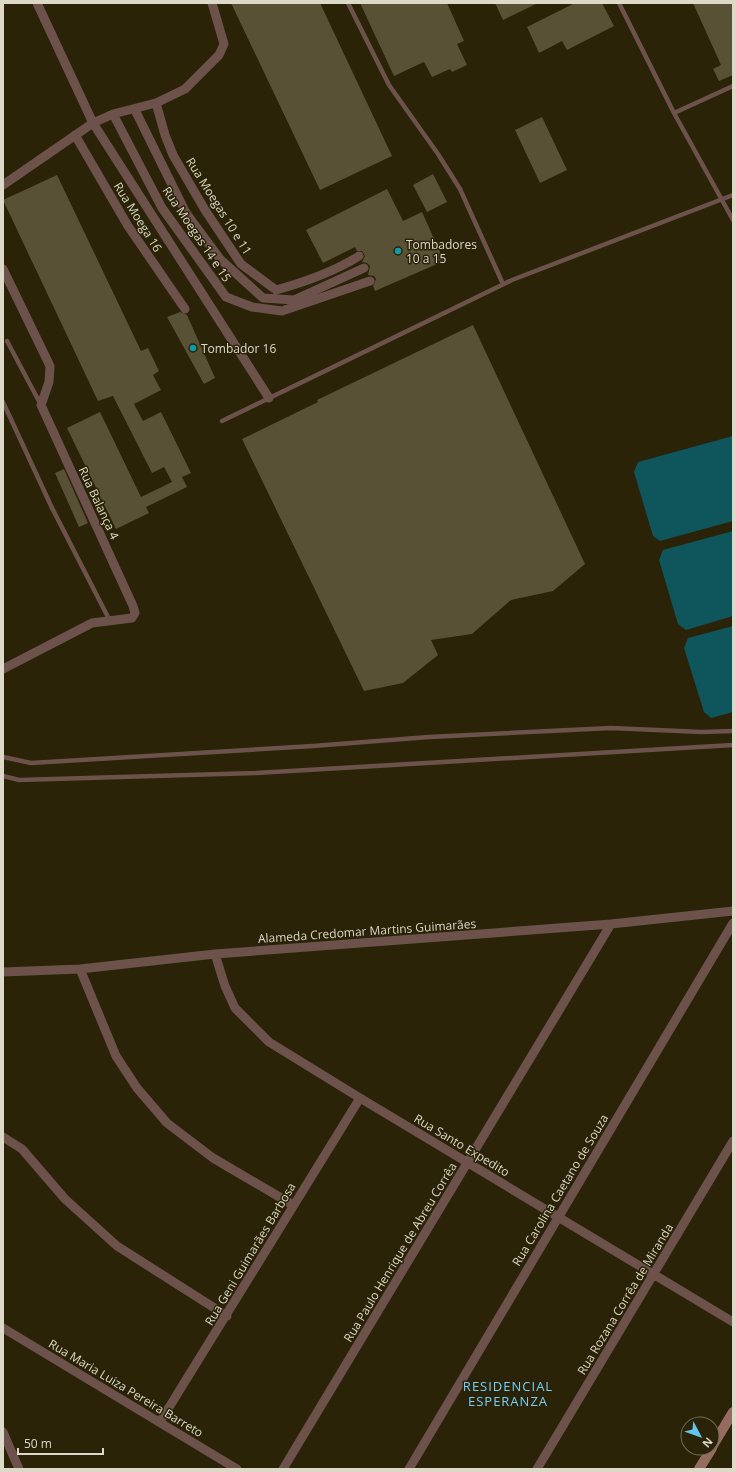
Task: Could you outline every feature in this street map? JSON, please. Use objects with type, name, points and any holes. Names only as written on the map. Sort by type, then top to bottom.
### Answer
[{"type":"street","points":[[37,3],[93,123],[269,398]]},
{"type":"street","points":[[3,185],[93,123],[113,114],[134,110],[156,103],[186,89],[219,55],[224,44],[212,3]]},
{"type":"street","name":"Rua Moegas 10 e 11","points":[[156,103],[165,135],[173,155],[205,210],[241,264],[276,290],[294,285],[344,266],[359,256]]},
{"type":"street","points":[[134,110],[186,213],[220,260],[263,298],[294,300],[364,268]]},
{"type":"street","name":"Rua Moegas 14 e 15","points":[[113,114],[162,208],[226,297],[252,307],[282,311],[370,281]]},
{"type":"street","name":"Rua Moega 16","points":[[75,135],[128,226],[185,309]]},
{"type":"street","points":[[3,269],[50,366],[49,382],[41,405]]},
{"type":"street","name":"Rua Balança 4","points":[[3,669],[92,624],[132,618],[135,613],[134,606],[41,405]]},
{"type":"street","name":"Alameda Credomar Martins Guimarães","points":[[3,972],[80,969],[215,954],[611,924],[733,911]]},
{"type":"street","name":"Rua Carolina Caetano de Souza","points":[[409,1469],[557,1217],[733,923]]},
{"type":"street","name":"Rua Paulo Henrique de Abreu Corrêa","points":[[283,1469],[611,924]]},
{"type":"street","name":"Rua Santo Expedito","points":[[215,954],[225,986],[235,1008],[269,1042],[733,1322]]},
{"type":"street","points":[[80,969],[116,1056],[137,1088],[167,1123],[213,1158],[293,1205]]},
{"type":"street","name":"Rua Geni Guimarães Barbosa","points":[[160,1422],[227,1316],[293,1205],[360,1098]]},
{"type":"street","points":[[3,1137],[22,1149],[65,1199],[117,1246],[227,1316]]},
{"type":"street","name":"Rua Rozana Corrêa de Miranda","points":[[537,1469],[733,1141]]},
{"type":"street","name":"Rua Maria Luiza Pereira Barreto","points":[[3,1328],[238,1469]]},
{"type":"street","points":[[720,1434],[733,1412]]},
{"type":"street","points":[[3,1432],[19,1469]]},
{"type":"street","points":[[699,1469],[707,1456]]},
{"type":"lane","points":[[348,3],[389,85],[438,154],[460,189],[503,284]]},
{"type":"lane","points":[[619,3],[674,113],[733,220]]},
{"type":"lane","points":[[674,113],[733,86]]},
{"type":"lane","points":[[222,421],[503,284],[733,195]]},
{"type":"lane","points":[[7,341],[41,405]]},
{"type":"lane","points":[[3,402],[52,508],[110,621]]},
{"type":"lane","points":[[3,757],[30,763],[313,746],[430,737],[611,728],[702,732],[733,731]]},
{"type":"lane","points":[[3,776],[19,780],[256,773],[733,745]]},
{"type":"water","points":[[733,436],[733,521],[660,541],[653,536],[634,472],[638,462]]},
{"type":"water","points":[[733,531],[733,616],[686,630],[678,624],[659,560],[663,550]]},
{"type":"water","points":[[733,626],[733,712],[711,718],[704,712],[684,648],[688,638]]},
{"type":"building","points":[[231,3],[320,3],[392,156],[320,190]]},
{"type":"building","points":[[360,3],[447,3],[464,41],[457,44],[467,65],[452,72],[450,69],[432,77],[424,62],[394,76]]},
{"type":"building","points":[[495,3],[538,3],[503,20]]},
{"type":"building","points":[[575,3],[602,3],[614,26],[567,50],[562,41],[539,53],[527,27]]},
{"type":"building","points":[[693,3],[733,3],[733,75],[719,81],[713,69],[721,65]]},
{"type":"building","points":[[542,117],[567,170],[540,183],[515,130]]},
{"type":"building","points":[[433,174],[447,202],[427,212],[413,185]]},
{"type":"building","points":[[57,175],[141,351],[148,348],[159,371],[153,375],[161,390],[134,404],[143,421],[161,412],[191,473],[182,477],[187,487],[146,507],[149,513],[116,529],[67,428],[100,412],[141,497],[172,482],[164,467],[152,473],[113,396],[98,401],[3,200]]},
{"type":"building","points":[[387,189],[403,221],[422,212],[444,261],[375,291],[373,286],[376,279],[374,276],[368,275],[370,266],[367,263],[362,262],[365,256],[362,251],[357,251],[355,247],[323,263],[306,230]]},
{"type":"building","name":"Tombador 16","points":[[180,312],[187,315],[215,378],[204,384],[167,317]]},
{"type":"building","points":[[473,325],[585,564],[553,591],[511,600],[472,634],[431,640],[438,655],[403,683],[364,691],[242,439],[318,402],[317,400]]},
{"type":"building","points":[[64,469],[88,523],[79,527],[55,473]]},
{"type":"place","name":"Tombadores 10 a 15","points":[[398,251]]},
{"type":"place","name":"Tombador 16","points":[[193,348]]},
{"type":"district","name":"RESIDENCIAL ESPERANZA","points":[[508,1394]]}]
